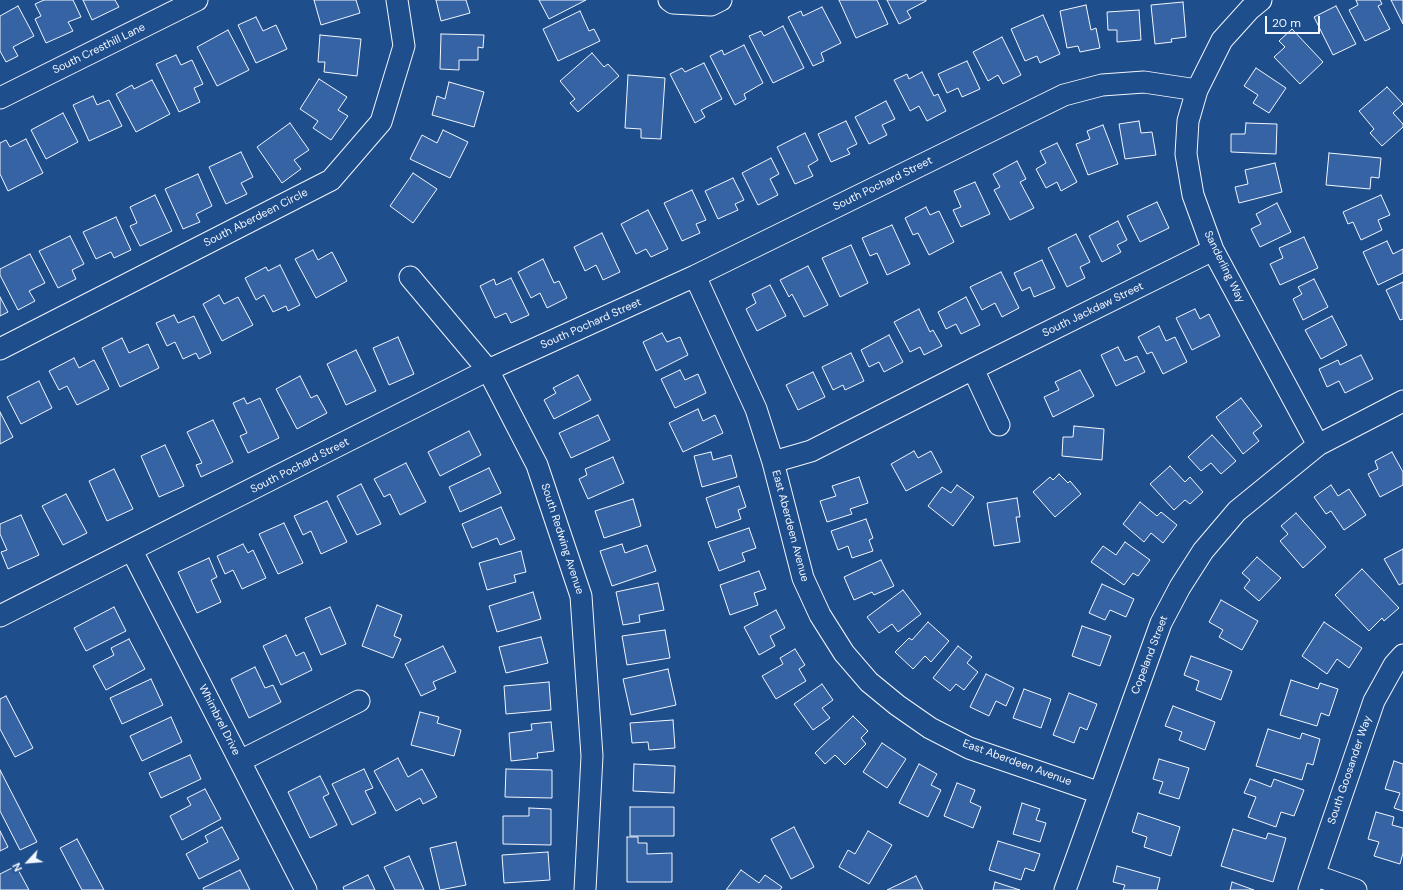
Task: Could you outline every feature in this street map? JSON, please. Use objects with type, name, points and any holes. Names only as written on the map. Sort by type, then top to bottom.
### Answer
[{"type":"street","name":"South Cresthill Lane","points":[[0,98],[197,0]]},
{"type":"street","name":"South Aberdeen Circle","points":[[0,349],[331,180],[380,122],[404,46],[397,0]]},
{"type":"street","points":[[669,0],[673,3],[711,5],[721,0]]},
{"type":"street","name":"Sanderling Way","points":[[1261,0],[1250,9],[1222,40],[1197,90],[1188,121],[1186,154],[1193,195],[1214,250],[1318,445]]},
{"type":"street","name":"South Pochard Street","points":[[0,616],[132,551],[488,370],[695,276],[1064,95],[1102,85],[1144,82],[1197,90]]},
{"type":"street","name":"South Jackdaw Street","points":[[773,462],[811,452],[972,369],[1214,250]]},
{"type":"street","name":"East Aberdeen Avenue","points":[[695,276],[756,409],[773,462],[803,578],[820,615],[844,653],[869,682],[897,706],[930,728],[968,748],[1100,793]]},
{"type":"street","name":"South Redwing Avenue","points":[[410,277],[488,370],[538,465],[581,596],[592,756],[585,890]]},
{"type":"street","points":[[972,369],[999,425]]},
{"type":"street","name":"Copeland Street","points":[[1065,890],[1161,623],[1180,587],[1203,551],[1237,511],[1318,445],[1403,401]]},
{"type":"street","name":"Whimbrel Drive","points":[[132,551],[306,890]]},
{"type":"street","name":"South Goosander Way","points":[[1312,882],[1374,701],[1394,665],[1403,655]]},
{"type":"street","points":[[240,761],[359,701]]},
{"type":"street","points":[[1312,882],[1356,890]]},
{"type":"building","points":[[44,0],[73,0],[81,17],[68,22],[73,31],[46,43],[35,19],[41,16],[35,4]]},
{"type":"building","points":[[83,0],[115,0],[119,7],[92,20]]},
{"type":"building","points":[[314,0],[356,0],[360,13],[321,25]]},
{"type":"building","points":[[436,0],[466,0],[470,13],[441,21]]},
{"type":"building","points":[[539,0],[586,0],[549,19]]},
{"type":"building","points":[[839,0],[877,0],[888,24],[856,38]]},
{"type":"building","points":[[887,0],[926,1],[907,11],[911,18],[899,24]]},
{"type":"building","points":[[1356,0],[1380,0],[1382,4],[1378,6],[1390,29],[1365,41],[1349,10],[1358,5]]},
{"type":"building","points":[[1391,0],[1403,0],[1403,24]]},
{"type":"building","points":[[1183,2],[1186,37],[1171,39],[1172,42],[1155,44],[1151,5]]},
{"type":"building","points":[[1086,5],[1091,30],[1096,28],[1100,48],[1080,52],[1078,46],[1067,48],[1060,11]]},
{"type":"building","points":[[18,6],[34,36],[13,47],[18,56],[6,62],[0,51],[0,16]]},
{"type":"building","points":[[1336,6],[1356,44],[1333,55],[1314,17]]},
{"type":"building","points":[[822,7],[841,43],[821,53],[824,61],[813,66],[788,17],[801,11],[803,16]]},
{"type":"building","points":[[1139,10],[1141,40],[1117,42],[1117,30],[1108,30],[1107,12]]},
{"type":"building","points":[[580,11],[589,31],[594,29],[600,41],[558,61],[543,29]]},
{"type":"building","points":[[1043,15],[1060,54],[1040,63],[1037,56],[1025,61],[1011,29]]},
{"type":"building","points":[[256,17],[263,31],[276,25],[287,49],[256,63],[238,25]]},
{"type":"building","points":[[783,26],[804,68],[773,83],[749,36],[761,31],[764,36]]},
{"type":"building","points":[[1292,29],[1323,62],[1300,84],[1274,57],[1285,47],[1279,41]]},
{"type":"building","points":[[228,30],[249,70],[217,86],[197,47]]},
{"type":"building","points":[[441,34],[484,35],[483,48],[478,47],[478,60],[459,60],[459,70],[440,69]]},
{"type":"building","points":[[320,35],[361,39],[357,76],[324,72],[325,62],[318,62]]},
{"type":"building","points":[[1002,37],[1021,75],[1003,84],[998,75],[988,81],[973,52]]},
{"type":"building","points":[[744,45],[763,83],[744,94],[746,99],[735,105],[710,56],[722,50],[724,55]]},
{"type":"building","points":[[592,53],[604,67],[608,64],[619,76],[578,112],[570,103],[575,99],[560,81]]},
{"type":"building","points":[[176,55],[181,65],[192,60],[203,84],[194,88],[200,102],[179,112],[156,64]]},
{"type":"building","points":[[967,61],[980,89],[962,97],[958,88],[947,93],[938,74]]},
{"type":"building","points":[[704,63],[722,99],[701,110],[705,117],[695,123],[670,74],[682,68],[685,72]]},
{"type":"building","points":[[1256,68],[1286,88],[1269,113],[1253,103],[1258,95],[1244,86]]},
{"type":"building","points":[[922,72],[934,96],[938,94],[946,111],[927,121],[919,106],[910,111],[894,80],[907,74],[909,79]]},
{"type":"building","points":[[628,75],[665,78],[661,139],[641,138],[641,129],[625,128]]},
{"type":"building","points":[[319,79],[347,97],[338,110],[348,116],[331,140],[313,128],[318,121],[300,109]]},
{"type":"building","points":[[152,80],[170,114],[136,132],[116,94],[132,85],[134,89]]},
{"type":"building","points":[[449,82],[484,92],[474,127],[432,115],[437,96],[445,99]]},
{"type":"building","points":[[1387,87],[1403,104],[1393,113],[1403,124],[1403,127],[1382,146],[1370,133],[1374,129],[1359,111]]},
{"type":"building","points":[[93,96],[97,105],[109,100],[122,126],[89,141],[73,105]]},
{"type":"building","points":[[886,101],[895,119],[882,125],[887,135],[869,144],[855,117]]},
{"type":"building","points":[[63,113],[78,142],[46,159],[31,130]]},
{"type":"building","points":[[846,121],[857,144],[847,149],[850,154],[831,162],[818,134]]},
{"type":"building","points":[[1139,121],[1141,133],[1152,132],[1156,155],[1125,159],[1119,124]]},
{"type":"building","points":[[290,123],[309,150],[294,160],[301,169],[282,183],[257,147]]},
{"type":"building","points":[[1246,123],[1277,124],[1276,154],[1231,152],[1231,134],[1245,134]]},
{"type":"building","points":[[1103,125],[1118,164],[1088,175],[1076,144],[1090,139],[1087,131]]},
{"type":"building","points":[[443,130],[468,142],[450,178],[410,159],[422,135],[437,143]]},
{"type":"building","points":[[805,133],[818,160],[808,166],[813,176],[795,184],[777,147]]},
{"type":"building","points":[[26,139],[43,173],[8,191],[0,174],[0,143],[6,140],[10,147]]},
{"type":"building","points":[[1057,143],[1077,182],[1061,191],[1057,182],[1046,188],[1036,169],[1046,163],[1040,151]]},
{"type":"building","points":[[241,152],[253,177],[241,183],[247,194],[226,204],[209,167]]},
{"type":"building","points":[[1329,153],[1381,158],[1379,178],[1371,177],[1370,189],[1326,185]]},
{"type":"building","points":[[771,158],[779,174],[770,179],[778,195],[758,205],[742,173]]},
{"type":"building","points":[[1017,161],[1026,179],[1020,182],[1034,208],[1010,220],[994,190],[1000,187],[993,174]]},
{"type":"building","points":[[1275,163],[1282,192],[1239,203],[1235,187],[1248,184],[1245,170]]},
{"type":"building","points":[[413,173],[437,189],[413,223],[390,206]]},
{"type":"building","points":[[198,174],[212,206],[196,214],[200,222],[183,229],[165,189]]},
{"type":"building","points":[[733,178],[744,200],[735,204],[738,210],[718,219],[705,191]]},
{"type":"building","points":[[975,182],[990,214],[961,227],[953,210],[961,207],[954,191]]},
{"type":"building","points":[[692,190],[706,220],[696,224],[700,233],[682,241],[664,203]]},
{"type":"building","points":[[155,195],[172,231],[140,246],[130,226],[137,223],[130,207]]},
{"type":"building","points":[[1381,195],[1390,215],[1378,220],[1382,230],[1361,240],[1353,222],[1348,224],[1343,212]]},
{"type":"building","points":[[1157,202],[1169,228],[1140,242],[1127,216]]},
{"type":"building","points":[[1277,203],[1291,232],[1260,247],[1251,229],[1261,224],[1256,214]]},
{"type":"building","points":[[926,207],[930,215],[939,211],[954,242],[929,255],[918,233],[913,235],[905,218]]},
{"type":"building","points":[[648,210],[668,249],[651,257],[646,249],[636,254],[621,224]]},
{"type":"building","points":[[116,217],[131,250],[114,258],[111,252],[96,259],[83,232]]},
{"type":"building","points":[[1118,221],[1127,240],[1117,245],[1121,252],[1102,262],[1089,236]]},
{"type":"building","points":[[892,225],[910,264],[887,275],[877,253],[870,256],[862,238]]},
{"type":"building","points":[[602,233],[620,272],[603,280],[596,265],[585,271],[574,247]]},
{"type":"building","points":[[1076,234],[1090,262],[1080,267],[1085,278],[1067,287],[1048,248]]},
{"type":"building","points":[[70,236],[84,264],[72,270],[76,279],[58,288],[39,251]]},
{"type":"building","points":[[1304,237],[1318,268],[1280,285],[1270,264],[1283,258],[1279,248]]},
{"type":"building","points":[[1387,241],[1393,254],[1403,249],[1403,273],[1378,285],[1363,252]]},
{"type":"building","points":[[851,245],[868,283],[840,297],[822,258]]},
{"type":"building","points":[[313,250],[318,260],[332,252],[347,281],[316,298],[295,259]]},
{"type":"building","points":[[30,254],[45,283],[29,291],[35,301],[18,310],[0,275],[0,269]]},
{"type":"building","points":[[543,259],[554,283],[559,281],[567,298],[547,308],[540,293],[531,298],[518,272]]},
{"type":"building","points":[[1042,260],[1055,288],[1034,297],[1030,287],[1022,291],[1014,273]]},
{"type":"building","points":[[280,265],[300,305],[288,311],[286,306],[273,312],[264,295],[256,300],[245,278],[266,267],[268,271]]},
{"type":"building","points":[[808,266],[828,305],[804,317],[792,294],[789,297],[780,280]]},
{"type":"building","points":[[1001,272],[1019,308],[1002,317],[995,303],[982,310],[970,287]]},
{"type":"building","points":[[511,278],[529,315],[511,323],[506,313],[495,318],[480,286],[494,279],[496,285]]},
{"type":"building","points":[[1314,279],[1328,307],[1303,320],[1293,299],[1302,294],[1298,287]]},
{"type":"building","points":[[1403,282],[1403,319],[1400,320],[1386,290]]},
{"type":"building","points":[[770,285],[786,316],[757,331],[746,309],[756,303],[752,294]]},
{"type":"building","points":[[219,295],[224,304],[238,297],[253,325],[222,341],[203,304]]},
{"type":"building","points":[[0,297],[8,312],[0,316]]},
{"type":"building","points":[[966,297],[980,325],[961,334],[956,324],[946,329],[938,312]]},
{"type":"building","points":[[919,309],[930,332],[933,330],[942,346],[924,355],[920,347],[910,352],[894,322]]},
{"type":"building","points":[[1195,309],[1200,319],[1209,314],[1220,336],[1192,350],[1176,318]]},
{"type":"building","points":[[174,315],[178,323],[194,316],[211,353],[199,359],[196,353],[183,359],[175,342],[167,346],[156,323]]},
{"type":"building","points":[[1332,316],[1347,345],[1321,359],[1305,330]]},
{"type":"building","points":[[1159,326],[1166,341],[1175,337],[1187,362],[1163,374],[1152,352],[1147,354],[1138,337]]},
{"type":"building","points":[[662,333],[667,342],[680,337],[688,355],[656,371],[643,342]]},
{"type":"building","points":[[889,335],[903,362],[884,372],[879,362],[869,367],[861,350]]},
{"type":"building","points":[[398,337],[414,374],[389,385],[373,348]]},
{"type":"building","points":[[122,338],[129,353],[148,344],[159,368],[120,387],[102,348]]},
{"type":"building","points":[[1118,347],[1125,361],[1137,356],[1145,372],[1116,386],[1101,355]]},
{"type":"building","points":[[356,350],[376,391],[346,405],[327,364]]},
{"type":"building","points":[[851,353],[864,381],[845,390],[843,385],[833,390],[822,367]]},
{"type":"building","points":[[1361,355],[1373,379],[1345,393],[1339,381],[1327,387],[1319,369],[1338,360],[1340,365]]},
{"type":"building","points":[[74,358],[79,368],[94,360],[109,389],[77,405],[67,386],[59,390],[49,371]]},
{"type":"building","points":[[680,370],[685,380],[698,374],[706,393],[675,408],[661,379]]},
{"type":"building","points":[[1080,370],[1094,396],[1053,417],[1044,397],[1059,390],[1055,382]]},
{"type":"building","points":[[813,372],[825,397],[798,410],[786,385]]},
{"type":"building","points":[[578,375],[591,400],[554,419],[544,400],[556,393],[553,388]]},
{"type":"building","points":[[300,376],[311,398],[317,395],[327,413],[297,429],[276,389]]},
{"type":"building","points":[[39,381],[52,408],[21,424],[7,397]]},
{"type":"building","points":[[244,398],[247,404],[260,398],[279,438],[248,453],[240,436],[247,433],[233,403]]},
{"type":"building","points":[[1241,398],[1262,426],[1253,433],[1259,441],[1243,454],[1216,417]]},
{"type":"building","points":[[698,409],[703,421],[715,415],[723,433],[683,452],[669,423]]},
{"type":"building","points":[[0,412],[13,437],[0,444]]},
{"type":"building","points":[[598,415],[610,440],[571,458],[559,433]]},
{"type":"building","points":[[213,420],[233,462],[201,477],[196,465],[202,463],[187,432]]},
{"type":"building","points":[[1074,426],[1104,429],[1102,460],[1062,456],[1063,437],[1073,437]]},
{"type":"building","points":[[469,431],[481,455],[440,476],[428,452]]},
{"type":"building","points":[[1212,435],[1236,461],[1221,474],[1211,463],[1201,471],[1188,457]]},
{"type":"building","points":[[165,445],[184,486],[159,497],[141,456]]},
{"type":"building","points":[[914,451],[918,458],[931,451],[942,472],[906,491],[891,464]]},
{"type":"building","points":[[711,452],[713,460],[731,455],[737,477],[702,487],[694,456]]},
{"type":"building","points":[[1392,452],[1403,472],[1403,485],[1380,497],[1368,474],[1378,469],[1375,461]]},
{"type":"building","points":[[613,457],[624,483],[588,499],[579,479],[587,475],[585,469]]},
{"type":"building","points":[[406,463],[426,502],[400,515],[390,494],[384,497],[374,479]]},
{"type":"building","points":[[1170,466],[1185,482],[1190,477],[1203,492],[1190,504],[1185,500],[1174,510],[1150,484]]},
{"type":"building","points":[[489,468],[501,493],[460,512],[449,487]]},
{"type":"building","points":[[114,469],[133,509],[107,521],[89,481]]},
{"type":"building","points":[[1059,474],[1068,483],[1070,481],[1081,494],[1055,517],[1033,492],[1050,477],[1053,480]]},
{"type":"building","points":[[859,477],[868,503],[850,509],[852,514],[827,522],[820,501],[836,496],[832,486]]},
{"type":"building","points":[[361,484],[381,524],[357,535],[337,496]]},
{"type":"building","points":[[957,485],[974,497],[953,526],[928,506],[942,487],[951,493]]},
{"type":"building","points":[[1331,485],[1338,496],[1349,489],[1366,515],[1344,530],[1331,511],[1326,514],[1314,497]]},
{"type":"building","points":[[739,486],[746,507],[738,510],[741,519],[716,528],[706,498]]},
{"type":"building","points":[[66,494],[87,533],[63,545],[42,506]]},
{"type":"building","points":[[1017,498],[1020,517],[1016,517],[1020,542],[994,546],[987,503]]},
{"type":"building","points":[[633,499],[641,526],[604,538],[595,511]]},
{"type":"building","points":[[327,501],[347,542],[321,554],[311,531],[303,535],[294,516]]},
{"type":"building","points":[[1140,502],[1157,516],[1161,512],[1177,525],[1163,543],[1151,533],[1144,542],[1123,524]]},
{"type":"building","points":[[501,507],[515,539],[500,545],[497,538],[472,548],[462,524]]},
{"type":"building","points":[[1296,513],[1326,547],[1303,568],[1280,541],[1288,534],[1281,526]]},
{"type":"building","points":[[21,515],[39,555],[8,569],[1,552],[7,550],[0,534],[0,524]]},
{"type":"building","points":[[866,519],[873,538],[869,540],[873,551],[852,558],[848,546],[838,550],[831,531]]},
{"type":"building","points":[[284,523],[303,563],[278,574],[259,534]]},
{"type":"building","points":[[749,528],[756,548],[742,553],[745,561],[719,571],[708,542]]},
{"type":"building","points":[[1125,542],[1150,560],[1138,576],[1133,573],[1124,585],[1091,562],[1103,546],[1116,555]]},
{"type":"building","points":[[243,544],[248,553],[253,550],[266,578],[242,589],[233,570],[225,574],[217,556]]},
{"type":"building","points":[[622,544],[625,553],[647,545],[656,571],[612,586],[600,551]]},
{"type":"building","points":[[1403,549],[1403,583],[1399,585],[1384,559]]},
{"type":"building","points":[[521,551],[526,572],[514,575],[516,582],[487,590],[479,563]]},
{"type":"building","points":[[1257,557],[1281,578],[1259,601],[1244,588],[1250,580],[1242,573]]},
{"type":"building","points":[[209,558],[217,577],[211,580],[221,602],[197,613],[178,572]]},
{"type":"building","points":[[881,560],[894,586],[874,595],[872,592],[854,600],[844,577]]},
{"type":"building","points":[[1362,569],[1399,608],[1384,621],[1382,618],[1369,631],[1335,595]]},
{"type":"building","points":[[759,571],[766,589],[754,593],[758,605],[730,615],[720,585]]},
{"type":"building","points":[[658,583],[664,610],[639,615],[640,622],[623,625],[616,592]]},
{"type":"building","points":[[1102,584],[1134,599],[1126,617],[1110,610],[1105,620],[1089,613]]},
{"type":"building","points":[[903,590],[921,614],[898,632],[892,624],[879,633],[867,617]]},
{"type":"building","points":[[533,592],[541,619],[497,632],[489,606]]},
{"type":"building","points":[[1221,600],[1258,621],[1242,650],[1219,637],[1223,630],[1209,622]]},
{"type":"building","points":[[377,605],[402,615],[394,636],[401,639],[393,658],[362,646]]},
{"type":"building","points":[[114,607],[126,631],[86,651],[74,628]]},
{"type":"building","points":[[330,607],[346,644],[321,655],[305,618]]},
{"type":"building","points":[[776,610],[785,628],[770,636],[775,646],[759,655],[744,627]]},
{"type":"building","points":[[928,622],[949,641],[931,662],[925,656],[913,669],[895,652],[909,638],[912,640]]},
{"type":"building","points":[[1324,622],[1362,648],[1349,668],[1337,659],[1327,674],[1302,656]]},
{"type":"building","points":[[1082,626],[1111,636],[1100,666],[1072,656]]},
{"type":"building","points":[[665,630],[670,658],[627,665],[622,636]]},
{"type":"building","points":[[286,635],[296,656],[304,652],[312,670],[281,685],[263,646]]},
{"type":"building","points":[[541,637],[548,663],[506,673],[499,647]]},
{"type":"building","points":[[129,639],[145,669],[106,690],[93,666],[114,655],[111,648]]},
{"type":"building","points":[[443,646],[456,672],[433,682],[436,689],[421,696],[405,664]]},
{"type":"building","points":[[958,646],[972,657],[967,663],[978,672],[964,690],[956,684],[950,691],[933,678]]},
{"type":"building","points":[[795,649],[805,665],[799,669],[806,681],[776,699],[762,676],[783,664],[780,658]]},
{"type":"building","points":[[1191,656],[1232,671],[1221,700],[1196,690],[1199,681],[1184,675]]},
{"type":"building","points":[[255,667],[265,688],[273,685],[281,702],[249,718],[231,679]]},
{"type":"building","points":[[668,669],[676,705],[631,715],[623,679]]},
{"type":"building","points":[[986,674],[1014,688],[1006,706],[996,701],[989,716],[970,707]]},
{"type":"building","points":[[151,679],[163,705],[122,724],[110,698]]},
{"type":"building","points":[[1291,680],[1318,689],[1320,683],[1338,689],[1329,716],[1321,713],[1317,726],[1280,715]]},
{"type":"building","points":[[549,682],[551,710],[506,714],[504,686]]},
{"type":"building","points":[[822,684],[833,700],[822,708],[830,718],[813,730],[794,704]]},
{"type":"building","points":[[1024,689],[1051,699],[1041,728],[1013,718]]},
{"type":"building","points":[[1069,693],[1097,704],[1087,730],[1080,727],[1074,743],[1053,735]]},
{"type":"building","points":[[6,696],[33,748],[15,757],[0,729],[0,699]]},
{"type":"building","points":[[1173,706],[1215,722],[1205,750],[1179,740],[1182,732],[1165,726]]},
{"type":"building","points":[[420,712],[439,717],[437,723],[461,730],[454,756],[411,745]]},
{"type":"building","points":[[853,716],[868,731],[861,738],[866,744],[845,765],[835,755],[825,764],[815,753]]},
{"type":"building","points":[[171,717],[182,742],[142,761],[130,736]]},
{"type":"building","points":[[673,720],[675,748],[649,750],[648,742],[632,743],[630,723]]},
{"type":"building","points":[[551,722],[554,751],[537,753],[538,758],[511,761],[509,733],[532,730],[531,724]]},
{"type":"building","points":[[1268,729],[1300,739],[1302,733],[1320,739],[1313,765],[1307,763],[1302,780],[1256,766]]},
{"type":"building","points":[[882,743],[906,759],[887,788],[863,772]]},
{"type":"building","points":[[190,755],[201,779],[161,798],[149,773]]},
{"type":"building","points":[[398,758],[408,777],[422,769],[437,797],[423,804],[420,798],[396,811],[374,771]]},
{"type":"building","points":[[1159,759],[1189,768],[1179,799],[1159,793],[1163,782],[1153,779]]},
{"type":"building","points":[[1394,761],[1403,764],[1403,811],[1394,808],[1400,793],[1385,789]]},
{"type":"building","points":[[634,764],[675,766],[674,793],[633,791]]},
{"type":"building","points":[[919,764],[937,774],[931,785],[941,790],[928,817],[899,803]]},
{"type":"building","points":[[364,769],[373,788],[365,791],[376,813],[352,825],[332,784]]},
{"type":"building","points":[[506,769],[552,770],[552,798],[505,797]]},
{"type":"building","points":[[0,770],[37,842],[20,850],[0,811]]},
{"type":"building","points":[[320,776],[329,794],[323,797],[337,825],[310,838],[288,792]]},
{"type":"building","points":[[1250,779],[1271,787],[1274,779],[1304,790],[1294,816],[1281,812],[1276,827],[1248,817],[1256,797],[1244,793]]},
{"type":"building","points":[[957,783],[975,790],[970,802],[981,807],[973,828],[944,816]]},
{"type":"building","points":[[205,789],[221,819],[182,840],[170,816],[191,805],[187,798]]},
{"type":"building","points":[[1022,803],[1040,809],[1036,820],[1046,823],[1040,842],[1013,834]]},
{"type":"building","points":[[630,807],[674,807],[674,836],[630,836]]},
{"type":"building","points":[[529,808],[551,809],[551,845],[503,844],[503,816],[529,816]]},
{"type":"building","points":[[1376,812],[1394,817],[1392,825],[1403,828],[1403,853],[1400,864],[1374,856],[1379,842],[1368,839]]},
{"type":"building","points":[[1138,813],[1180,827],[1171,856],[1144,847],[1147,837],[1132,832]]},
{"type":"building","points":[[222,827],[239,859],[199,879],[186,854],[208,842],[205,836]]},
{"type":"building","points":[[794,827],[814,867],[791,879],[771,839]]},
{"type":"building","points":[[1233,829],[1266,839],[1268,833],[1286,838],[1273,882],[1221,866]]},
{"type":"building","points":[[0,831],[8,847],[0,851]]},
{"type":"building","points":[[868,831],[892,845],[869,884],[839,867],[848,850],[855,854]]},
{"type":"building","points":[[627,837],[638,837],[638,843],[647,843],[647,854],[672,853],[672,882],[627,882]]},
{"type":"building","points":[[77,839],[104,890],[82,890],[60,848]]},
{"type":"building","points":[[998,841],[1040,854],[1034,871],[1025,868],[1021,880],[989,870]]},
{"type":"building","points":[[456,842],[466,885],[440,890],[430,848]]},
{"type":"building","points":[[548,852],[550,880],[504,883],[502,855]]},
{"type":"building","points":[[409,856],[424,890],[395,890],[384,867]]},
{"type":"building","points":[[16,866],[29,890],[0,890],[0,874]]},
{"type":"building","points":[[1117,866],[1160,878],[1157,890],[1123,890],[1125,885],[1113,882]]},
{"type":"building","points":[[240,870],[250,890],[204,890],[203,888]]},
{"type":"building","points":[[741,870],[759,883],[765,875],[782,887],[780,890],[726,890]]},
{"type":"building","points":[[368,875],[375,890],[344,890],[343,887]]},
{"type":"building","points":[[916,876],[923,890],[887,890]]},
{"type":"building","points":[[995,882],[1020,890],[993,890]]},
{"type":"building","points":[[1232,882],[1254,890],[1230,890]]}]
